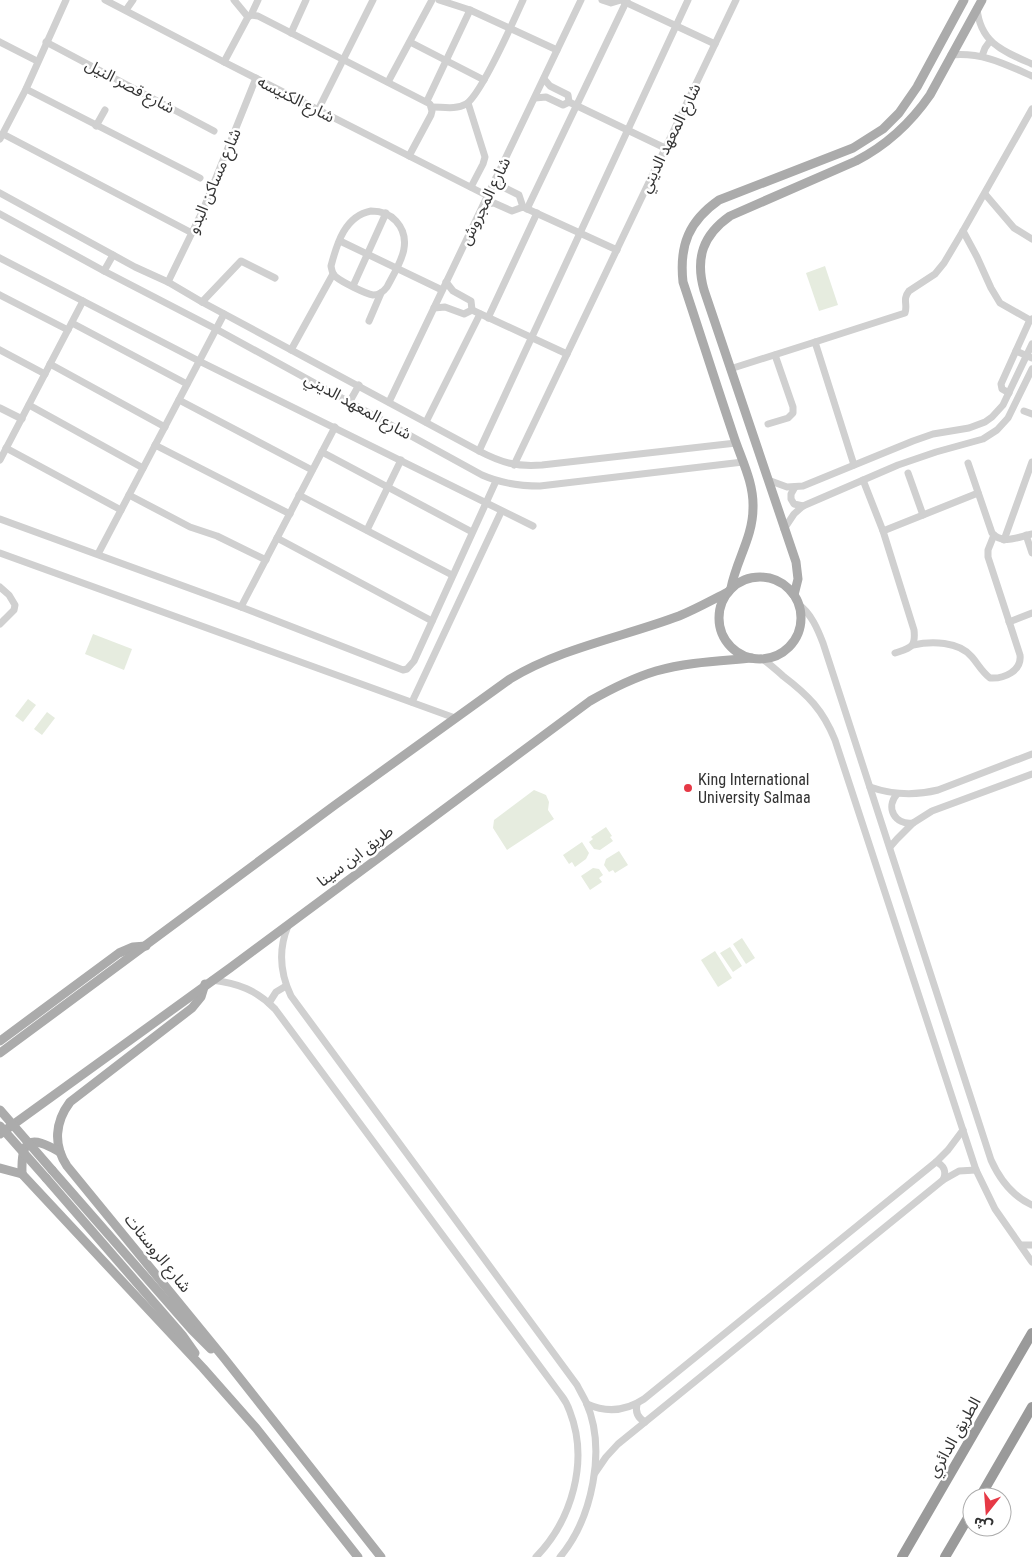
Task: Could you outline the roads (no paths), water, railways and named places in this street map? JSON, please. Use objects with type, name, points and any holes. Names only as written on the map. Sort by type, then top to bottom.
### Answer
[{"type":"highway","name":"الطريق الدائري","points":[[902,1557],[1032,1333]]},
{"type":"highway","points":[[986,1487],[1032,1407]]},
{"type":"highway","points":[[945,1557],[962,1528]]},
{"type":"main road","points":[[0,1053],[454,718],[502,684],[536,665],[679,616],[729,590],[739,582],[748,578],[758,577],[778,581],[787,587],[799,605],[800,624],[798,633],[787,648],[771,657],[756,658],[740,654],[731,646],[720,626],[719,614],[722,602],[729,590],[750,534],[753,494],[750,480],[683,282],[681,268],[685,241],[703,213],[719,200],[853,148],[873,136],[891,121],[906,103],[964,0]]},
{"type":"main road","points":[[794,595],[798,570],[700,278],[701,254],[711,232],[730,216],[856,161],[885,144],[904,128],[920,109],[979,4]]},
{"type":"main road","points":[[942,40],[954,51]]},
{"type":"main road","name":"طريق ابن سينا","points":[[0,1134],[574,712],[607,691],[640,676],[674,666],[756,658]]},
{"type":"main road","points":[[0,1040],[119,953],[133,947],[146,946]]},
{"type":"main road","name":"شارع الروستات","points":[[208,982],[201,997],[192,1008],[70,1102],[64,1109],[58,1126],[57,1134],[60,1152],[67,1166],[224,1358],[381,1557]]},
{"type":"main road","points":[[0,1110],[192,1330],[211,1349],[224,1358]]},
{"type":"main road","points":[[0,1126],[183,1336],[203,1368]]},
{"type":"main road","points":[[22,1174],[23,1150],[32,1142],[41,1142],[60,1152]]},
{"type":"main road","points":[[0,1168],[22,1174],[203,1368],[256,1428],[358,1557]]},
{"type":"street","points":[[66,0],[26,89],[1,137],[192,233]]},
{"type":"street","name":"شارع الكنيسه","points":[[105,0],[488,196]]},
{"type":"street","points":[[126,10],[133,0]]},
{"type":"street","points":[[234,0],[250,16],[258,16],[291,32],[429,104],[459,107],[468,103],[484,80],[523,0]]},
{"type":"street","points":[[224,62],[258,0]]},
{"type":"street","points":[[291,32],[306,0]]},
{"type":"street","points":[[318,110],[373,0]]},
{"type":"street","points":[[388,82],[432,0]]},
{"type":"street","points":[[439,0],[470,10],[558,50]]},
{"type":"street","name":"شارع المجروش","points":[[389,402],[581,0]]},
{"type":"street","points":[[602,0],[610,3],[624,0],[715,44]]},
{"type":"street","points":[[525,208],[624,0]]},
{"type":"street","points":[[479,451],[688,0]]},
{"type":"street","name":"شارع المعهد الديني","points":[[514,465],[736,0]]},
{"type":"street","points":[[979,4],[980,24],[990,41],[1006,52],[1032,64]]},
{"type":"street","points":[[409,156],[430,115],[429,104],[446,60],[470,10]]},
{"type":"street","points":[[982,56],[990,41]]},
{"type":"street","points":[[0,42],[37,61]]},
{"type":"street","name":"شارع قصر النيل","points":[[46,42],[214,130]]},
{"type":"street","points":[[410,42],[484,80]]},
{"type":"street","points":[[954,51],[997,60],[1032,76]]},
{"type":"street","name":"شارع مساكن البدو","points":[[168,282],[203,210],[256,78]]},
{"type":"street","points":[[544,79],[550,86],[568,95],[573,104]]},
{"type":"street","points":[[26,89],[200,178]]},
{"type":"street","points":[[535,98],[546,98],[563,105],[573,104],[666,148]]},
{"type":"street","points":[[468,103],[485,157],[471,188]]},
{"type":"street","points":[[730,369],[905,313],[906,294],[934,274],[944,263],[1032,109]]},
{"type":"street","points":[[96,126],[105,110]]},
{"type":"street","points":[[496,178],[501,186],[519,195],[525,208]]},
{"type":"street","name":"شارع المعهد الديني","points":[[0,194],[504,463],[542,465],[736,443]]},
{"type":"street","points":[[985,194],[1014,228],[1032,239]]},
{"type":"street","points":[[484,204],[494,203],[511,210],[525,208],[617,250]]},
{"type":"street","points":[[369,321],[381,293],[387,287],[397,269],[405,247],[404,234],[394,218],[386,213],[371,211],[356,216],[346,226],[331,266],[333,274],[339,279],[372,294],[381,293]]},
{"type":"street","points":[[353,286],[386,213]]},
{"type":"street","points":[[488,318],[537,213]]},
{"type":"street","name":"شارع المعهد الديني","points":[[0,214],[496,481],[540,486],[743,462]]},
{"type":"street","points":[[964,231],[990,288],[1000,303],[1031,319],[1001,385],[1002,389],[1009,392]]},
{"type":"street","points":[[340,242],[442,290]]},
{"type":"street","points":[[104,271],[113,255]]},
{"type":"street","points":[[0,258],[199,361],[335,427],[501,512],[533,526]]},
{"type":"street","points":[[202,302],[241,261],[275,278]]},
{"type":"street","points":[[291,350],[333,274]]},
{"type":"street","points":[[446,282],[451,290],[471,301],[472,310]]},
{"type":"street","points":[[0,294],[68,330]]},
{"type":"street","points":[[0,460],[83,301]]},
{"type":"street","points":[[434,308],[445,306],[464,314],[472,310]]},
{"type":"street","points":[[472,310],[567,354]]},
{"type":"street","points":[[98,554],[224,314]]},
{"type":"street","points":[[426,422],[480,314]]},
{"type":"street","points":[[72,323],[188,384]]},
{"type":"street","points":[[815,342],[854,465]]},
{"type":"street","points":[[768,480],[780,485],[795,487],[811,484],[933,434],[977,426],[998,411],[1029,357],[1032,344]]},
{"type":"street","points":[[0,350],[45,374]]},
{"type":"street","points":[[1016,351],[1029,357]]},
{"type":"street","points":[[768,424],[788,418],[794,413],[775,355]]},
{"type":"street","points":[[50,364],[165,427]]},
{"type":"street","points":[[784,530],[794,514],[803,506],[917,458],[976,442],[991,435],[1008,418],[1032,369]]},
{"type":"street","points":[[350,401],[359,385]]},
{"type":"street","points":[[179,400],[312,470]]},
{"type":"street","points":[[29,405],[143,468]]},
{"type":"street","points":[[0,408],[22,419]]},
{"type":"street","points":[[1024,411],[1032,414]]},
{"type":"street","points":[[242,607],[335,427]]},
{"type":"street","points":[[155,445],[290,514]]},
{"type":"street","points":[[6,448],[121,510]]},
{"type":"street","points":[[322,452],[472,532]]},
{"type":"street","points":[[366,530],[401,460]]},
{"type":"street","points":[[1004,540],[1032,462]]},
{"type":"street","points":[[968,463],[994,534],[998,539],[1004,540],[1029,534],[1032,553]]},
{"type":"street","points":[[908,473],[923,516]]},
{"type":"street","points":[[863,480],[883,531],[914,630],[915,639],[913,645]]},
{"type":"street","points":[[0,519],[242,607],[403,670],[407,669],[414,661],[496,481]]},
{"type":"street","points":[[795,487],[791,499],[794,504],[803,506]]},
{"type":"street","points":[[883,531],[978,493]]},
{"type":"street","points":[[129,495],[195,530],[217,536],[266,560]]},
{"type":"street","points":[[299,495],[452,575]]},
{"type":"street","points":[[412,702],[501,512]]},
{"type":"street","points":[[895,653],[913,645],[929,643],[948,644],[970,654],[985,675],[994,678],[1013,672],[1019,665],[1020,655],[988,557],[988,550],[994,534]]},
{"type":"street","points":[[277,538],[432,621]]},
{"type":"street","points":[[0,553],[454,718]]},
{"type":"street","points":[[0,587],[9,595],[15,605],[14,610],[0,624]]},
{"type":"street","points":[[799,605],[810,616],[823,643],[996,1173],[1014,1194],[1032,1205]]},
{"type":"street","points":[[1009,622],[1032,613]]},
{"type":"street","points":[[756,658],[803,691],[830,726],[976,1170],[995,1209],[1022,1245],[1032,1262]]},
{"type":"street","points":[[870,787],[897,794],[924,793],[938,790],[1032,754]]},
{"type":"street","points":[[890,847],[913,823],[927,814],[1032,774]]},
{"type":"street","points":[[897,794],[891,804],[893,815],[902,822],[913,823]]},
{"type":"street","points":[[289,923],[281,948],[282,968],[286,986],[297,1005],[577,1385],[587,1404],[595,1438],[595,1473],[592,1491],[581,1524],[560,1557]]},
{"type":"street","points":[[208,982],[243,986],[269,1003],[562,1395],[570,1410],[577,1440],[578,1456],[574,1487],[564,1517],[557,1530],[536,1557]]},
{"type":"street","points":[[269,1003],[276,992],[286,986]]},
{"type":"street","points":[[587,1404],[612,1410],[629,1408],[637,1404],[936,1162],[963,1130]]},
{"type":"street","points":[[936,1162],[940,1163],[944,1169],[945,1176],[943,1180]]},
{"type":"street","points":[[595,1473],[611,1450],[943,1180],[959,1172],[976,1170]]},
{"type":"street","points":[[1022,1245],[1032,1245]]},
{"type":"street","points":[[637,1404],[638,1416],[646,1422]]},
{"type":"place","name":"King International University Salmaa","points":[[688,788]]}]
